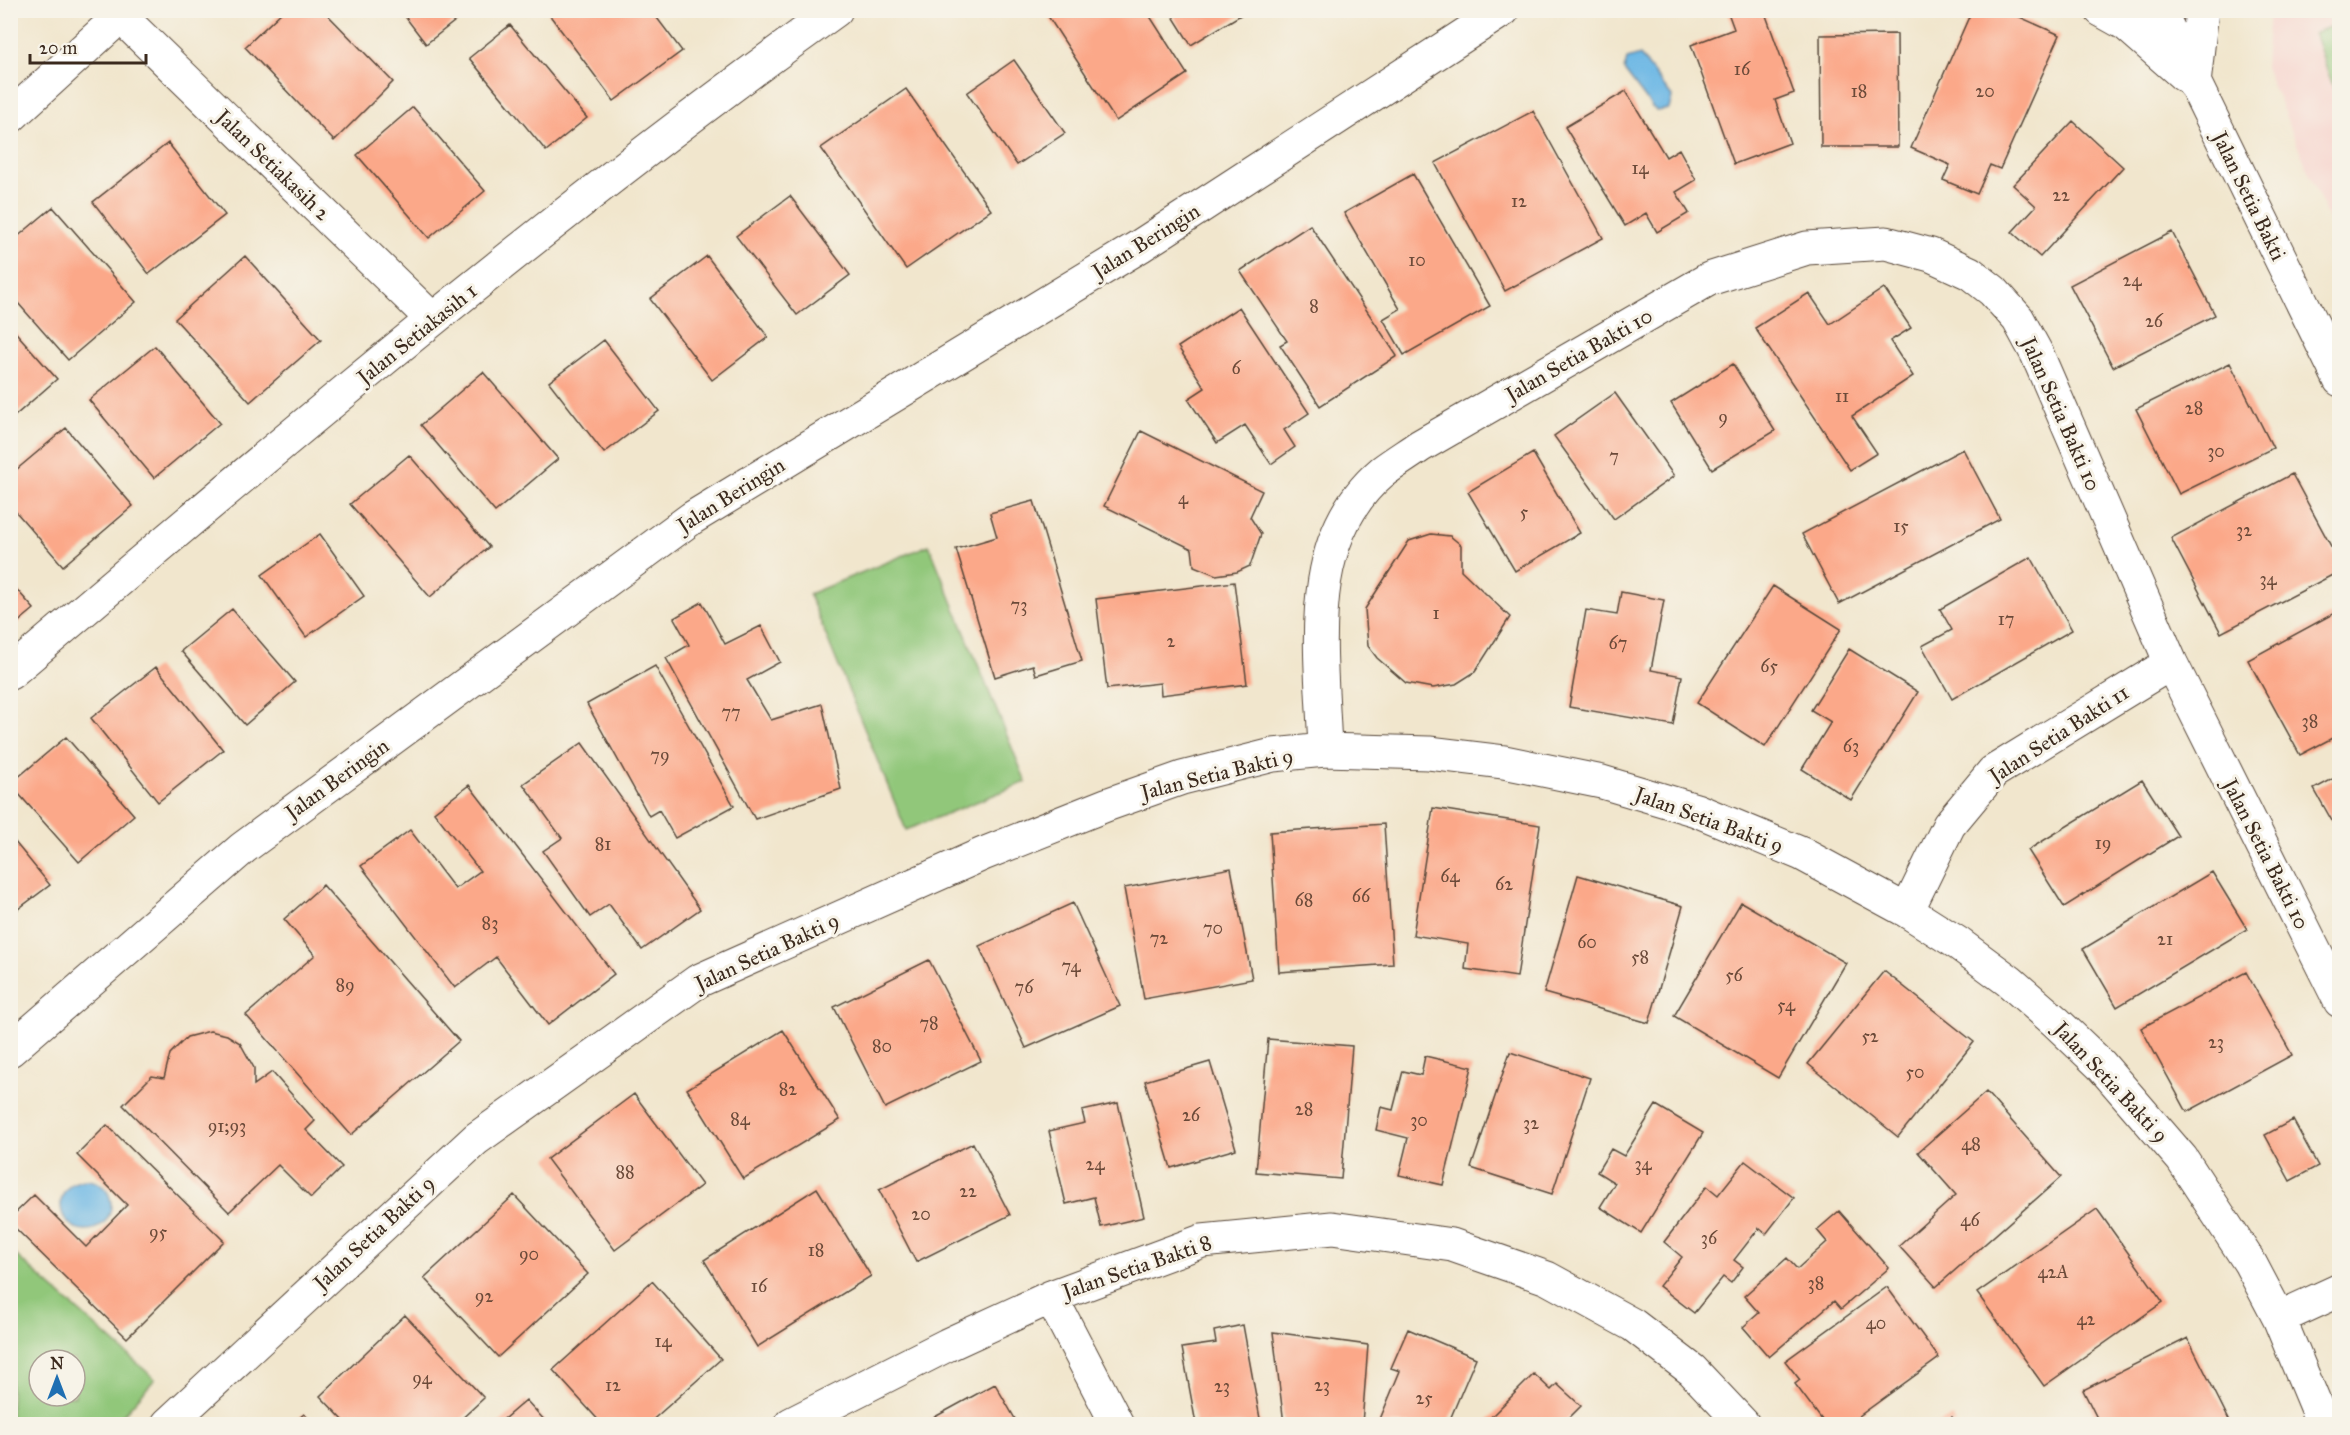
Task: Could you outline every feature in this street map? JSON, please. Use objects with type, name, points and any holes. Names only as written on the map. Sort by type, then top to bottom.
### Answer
[{"type":"street","name":"Jalan Setiakasih 1","points":[[10,673],[432,319],[716,97],[836,10]]},
{"type":"street","name":"Jalan Beringin","points":[[10,1050],[243,848],[692,518],[1140,246],[1503,10]]},
{"type":"street","points":[[2101,10],[2126,24],[2194,84]]},
{"type":"street","name":"Jalan Setia Bakti","points":[[2159,10],[2340,380]]},
{"type":"street","points":[[2194,84],[2202,10]]},
{"type":"street","name":"Jalan Setiakasih 2","points":[[120,13],[432,319]]},
{"type":"street","points":[[10,117],[120,13]]},
{"type":"street","name":"Jalan Setia Bakti 10","points":[[1325,750],[1320,600],[1329,554],[1352,506],[1381,473],[1420,446],[1709,279],[1778,255],[1834,244],[1886,243],[1931,255],[1970,273],[1993,291],[2018,319],[2037,354],[2170,663],[2340,1001]]},
{"type":"street","name":"Jalan Setia Bakti 11","points":[[1907,911],[1949,825],[1993,772],[2170,663]]},
{"type":"street","name":"Jalan Setia Bakti 9","points":[[168,1425],[476,1139],[698,981],[983,854],[1106,804],[1182,778],[1273,755],[1325,750],[1429,753],[1504,762],[1602,782],[1696,810],[1802,854],[1907,911],[1959,944],[2009,981],[2056,1022],[2108,1073],[2182,1160],[2250,1263],[2279,1318],[2323,1425]]},
{"type":"street","name":"Jalan Setia Bakti 8","points":[[791,1425],[947,1345],[1051,1297],[1202,1240],[1332,1228],[1452,1245],[1547,1278],[1633,1325],[1692,1370],[1743,1425]]},
{"type":"street","points":[[2279,1318],[2340,1290]]},
{"type":"street","points":[[1051,1297],[1117,1425]]},
{"type":"shaded area","points":[[2269,11],[2339,11],[2339,245],[2265,67]]},
{"type":"green space","points":[[2339,23],[2339,103],[2314,33]]},
{"type":"green space","points":[[929,545],[1026,782],[906,830],[809,594]]},
{"type":"green space","points":[[11,1251],[155,1379],[115,1424],[11,1424]]},
{"type":"water","points":[[1640,55],[1672,97],[1669,109],[1657,111],[1652,107],[1624,70],[1627,59]]},
{"type":"water","points":[[86,1180],[95,1182],[106,1191],[111,1205],[109,1214],[100,1225],[86,1230],[77,1228],[66,1219],[61,1205],[63,1196],[72,1185]]},
{"type":"building","points":[[284,10],[323,10],[393,82],[334,141],[245,47]]},
{"type":"building","points":[[400,10],[469,10],[426,44]]},
{"type":"building","points":[[551,10],[651,10],[682,51],[614,101],[548,13]]},
{"type":"building","points":[[1044,10],[1146,10],[1187,74],[1116,121]]},
{"type":"building","points":[[1169,10],[1249,10],[1191,45]]},
{"type":"building","points":[[1727,10],[1764,10],[1794,93],[1775,100],[1790,143],[1734,164],[1691,45],[1734,29]]},
{"type":"building","points":[[1972,10],[2004,10],[2060,35],[2000,169],[1990,165],[1977,194],[1943,180],[1950,165],[1911,148]]},
{"type":"building","points":[[510,25],[587,118],[546,151],[469,58]]},
{"type":"building","points":[[1897,34],[1898,147],[1821,147],[1820,35]]},
{"type":"building","points":[[1014,60],[1065,133],[1017,165],[967,93]]},
{"type":"building","points":[[906,89],[991,210],[906,269],[821,148]]},
{"type":"building","points":[[1626,91],[1666,157],[1679,149],[1696,180],[1676,192],[1689,213],[1657,232],[1646,213],[1625,226],[1565,127]]},
{"type":"building","points":[[413,107],[485,191],[429,238],[357,155]]},
{"type":"building","points":[[1533,111],[1603,238],[1505,291],[1435,163]]},
{"type":"building","points":[[2073,121],[2123,167],[2040,257],[2012,232],[2036,206],[2013,185]]},
{"type":"building","points":[[168,143],[225,215],[149,274],[93,202]]},
{"type":"building","points":[[1413,174],[1490,306],[1404,355],[1383,319],[1400,309],[1344,213]]},
{"type":"building","points":[[790,196],[850,275],[797,315],[736,236]]},
{"type":"building","points":[[53,207],[136,302],[68,360],[10,294],[10,243]]},
{"type":"building","points":[[1310,225],[1397,356],[1320,406],[1280,345],[1287,341],[1240,271]]},
{"type":"building","points":[[2172,232],[2215,315],[2113,367],[2070,285]]},
{"type":"building","points":[[245,256],[321,340],[250,402],[175,319]]},
{"type":"building","points":[[707,256],[768,337],[712,380],[650,299]]},
{"type":"building","points":[[1884,288],[1911,328],[1890,341],[1913,376],[1852,416],[1877,453],[1850,470],[1755,328],[1809,293],[1830,324]]},
{"type":"building","points":[[1239,307],[1309,413],[1284,430],[1295,447],[1271,464],[1245,425],[1217,443],[1188,399],[1205,388],[1178,347]]},
{"type":"building","points":[[10,326],[57,379],[10,420]]},
{"type":"building","points":[[604,340],[659,411],[604,453],[549,382]]},
{"type":"building","points":[[155,346],[220,423],[154,478],[89,400]]},
{"type":"building","points":[[2230,363],[2273,448],[2179,494],[2136,409]]},
{"type":"building","points":[[1733,364],[1775,431],[1712,469],[1671,403]]},
{"type":"building","points":[[483,372],[558,459],[495,512],[421,425]]},
{"type":"building","points":[[1615,393],[1674,476],[1614,519],[1554,436]]},
{"type":"building","points":[[66,428],[133,506],[63,566],[10,505],[10,475]]},
{"type":"building","points":[[1141,431],[1262,491],[1250,517],[1261,534],[1250,566],[1237,572],[1216,575],[1194,566],[1192,549],[1104,506]]},
{"type":"building","points":[[1963,449],[2000,519],[1839,604],[1802,534]]},
{"type":"building","points":[[1533,453],[1580,533],[1515,571],[1468,492]]},
{"type":"building","points":[[409,455],[489,547],[430,597],[350,504]]},
{"type":"building","points":[[2292,474],[2340,563],[2340,571],[2221,633],[2171,538]]},
{"type":"building","points":[[1034,501],[1082,661],[1036,675],[1033,665],[995,677],[956,549],[997,537],[990,513]]},
{"type":"building","points":[[320,534],[364,596],[306,637],[262,575]]},
{"type":"building","points":[[1431,534],[1450,536],[1461,545],[1461,570],[1510,617],[1475,672],[1456,684],[1433,688],[1406,683],[1377,658],[1368,646],[1365,609],[1409,541]]},
{"type":"building","points":[[2031,557],[2072,630],[1952,699],[1922,646],[1952,630],[1940,609]]},
{"type":"building","points":[[10,582],[34,609],[10,629]]},
{"type":"building","points":[[1234,582],[1247,684],[1161,695],[1160,683],[1107,689],[1096,599]]},
{"type":"building","points":[[1773,586],[1841,629],[1765,747],[1697,703]]},
{"type":"building","points":[[1621,592],[1664,600],[1651,670],[1682,676],[1673,725],[1569,707],[1586,610],[1617,615]]},
{"type":"building","points":[[702,602],[725,644],[761,626],[780,662],[747,680],[771,720],[822,704],[841,789],[755,819],[666,658],[689,645],[674,618]]},
{"type":"building","points":[[232,609],[295,682],[245,725],[181,651]]},
{"type":"building","points":[[2340,610],[2340,734],[2300,755],[2248,660]]},
{"type":"building","points":[[1849,649],[1918,692],[1851,800],[1802,769],[1831,722],[1811,710]]},
{"type":"building","points":[[655,666],[734,806],[675,838],[659,810],[649,816],[587,704]]},
{"type":"building","points":[[156,667],[223,750],[158,802],[91,718]]},
{"type":"building","points":[[66,737],[134,815],[79,862],[10,784]]},
{"type":"building","points":[[582,743],[700,909],[642,950],[609,904],[590,917],[543,851],[562,838],[523,784]]},
{"type":"building","points":[[2340,775],[2340,835],[2314,789]]},
{"type":"building","points":[[2142,780],[2178,836],[2064,907],[2028,850]]},
{"type":"building","points":[[469,785],[614,974],[548,1025],[496,957],[455,988],[361,866],[410,830],[455,889],[480,871],[434,812]]},
{"type":"building","points":[[1433,808],[1540,825],[1517,977],[1465,969],[1468,944],[1413,935]]},
{"type":"building","points":[[1384,824],[1393,964],[1279,972],[1270,832]]},
{"type":"building","points":[[10,836],[50,885],[10,915]]},
{"type":"building","points":[[1231,868],[1252,979],[1144,999],[1124,888]]},
{"type":"building","points":[[2212,872],[2247,929],[2117,1007],[2083,949]]},
{"type":"building","points":[[1578,875],[1683,906],[1649,1023],[1544,993]]},
{"type":"building","points":[[323,885],[459,1041],[351,1135],[246,1015],[315,955],[284,919]]},
{"type":"building","points":[[1741,902],[1846,963],[1778,1078],[1674,1016]]},
{"type":"building","points":[[1073,903],[1120,1006],[1026,1048],[979,946]]},
{"type":"building","points":[[929,960],[981,1061],[885,1108],[834,1007]]},
{"type":"building","points":[[1884,971],[1974,1042],[1898,1137],[1808,1064]]},
{"type":"building","points":[[2246,972],[2292,1055],[2187,1112],[2141,1028]]},
{"type":"building","points":[[783,1030],[840,1120],[743,1179],[687,1089]]},
{"type":"building","points":[[210,1031],[227,1035],[240,1043],[254,1068],[254,1085],[272,1072],[315,1121],[306,1130],[342,1167],[311,1198],[278,1165],[229,1212],[123,1105],[152,1076],[164,1078],[170,1054],[187,1037]]},
{"type":"building","points":[[1268,1039],[1352,1046],[1341,1179],[1256,1172]]},
{"type":"building","points":[[1510,1052],[1590,1078],[1552,1194],[1471,1168]]},
{"type":"building","points":[[1425,1056],[1472,1067],[1443,1185],[1399,1175],[1408,1138],[1376,1130],[1381,1107],[1393,1110],[1403,1071],[1421,1075]]},
{"type":"building","points":[[1210,1062],[1236,1149],[1171,1168],[1145,1081]]},
{"type":"building","points":[[1986,1092],[2061,1177],[1936,1287],[1899,1246],[1956,1195],[1918,1152]]},
{"type":"building","points":[[634,1094],[702,1185],[615,1250],[547,1159]]},
{"type":"building","points":[[1118,1103],[1144,1217],[1101,1227],[1094,1197],[1066,1204],[1049,1131],[1085,1123],[1082,1111]]},
{"type":"building","points":[[1656,1105],[1703,1133],[1641,1233],[1600,1207],[1615,1183],[1597,1172],[1611,1149],[1624,1156]]},
{"type":"building","points":[[2293,1120],[2318,1166],[2290,1181],[2265,1135]]},
{"type":"building","points":[[107,1125],[224,1241],[127,1338],[10,1223],[10,1218],[34,1195],[86,1247],[127,1205],[77,1155]]},
{"type":"building","points":[[973,1143],[1010,1215],[916,1262],[879,1190]]},
{"type":"building","points":[[1745,1161],[1794,1198],[1766,1234],[1759,1228],[1734,1260],[1743,1267],[1731,1283],[1723,1277],[1694,1313],[1659,1286],[1682,1257],[1664,1242],[1707,1186],[1718,1195]]},
{"type":"building","points":[[817,1188],[871,1276],[757,1347],[704,1260]]},
{"type":"building","points":[[514,1195],[588,1274],[498,1357],[424,1278]]},
{"type":"building","points":[[2097,1209],[2163,1302],[2044,1386],[1977,1293]]},
{"type":"building","points":[[1839,1211],[1889,1268],[1841,1309],[1834,1301],[1769,1357],[1743,1327],[1759,1313],[1744,1296],[1787,1258],[1797,1269],[1827,1242],[1817,1230]]},
{"type":"building","points":[[652,1281],[721,1359],[648,1424],[602,1424],[553,1370]]},
{"type":"building","points":[[1887,1287],[1939,1358],[1848,1424],[1825,1424],[1795,1384],[1800,1380],[1785,1361]]},
{"type":"building","points":[[405,1315],[484,1398],[456,1424],[347,1424],[320,1396]]},
{"type":"building","points":[[1243,1325],[1261,1424],[1196,1424],[1182,1348],[1216,1343],[1214,1331]]},
{"type":"building","points":[[1408,1329],[1476,1358],[1448,1424],[1378,1424],[1400,1371],[1391,1368]]},
{"type":"building","points":[[1273,1332],[1368,1345],[1362,1424],[1284,1424]]},
{"type":"building","points":[[2188,1338],[2231,1424],[2100,1424],[2083,1390]]},
{"type":"building","points":[[1534,1374],[1551,1390],[1557,1384],[1581,1406],[1563,1424],[1484,1424]]},
{"type":"building","points":[[995,1384],[1018,1424],[922,1424]]},
{"type":"building","points":[[526,1400],[548,1424],[498,1424]]},
{"type":"building","points":[[304,1414],[314,1424],[292,1424]]},
{"type":"building","points":[[1952,1417],[1956,1424],[1936,1424]]}]
